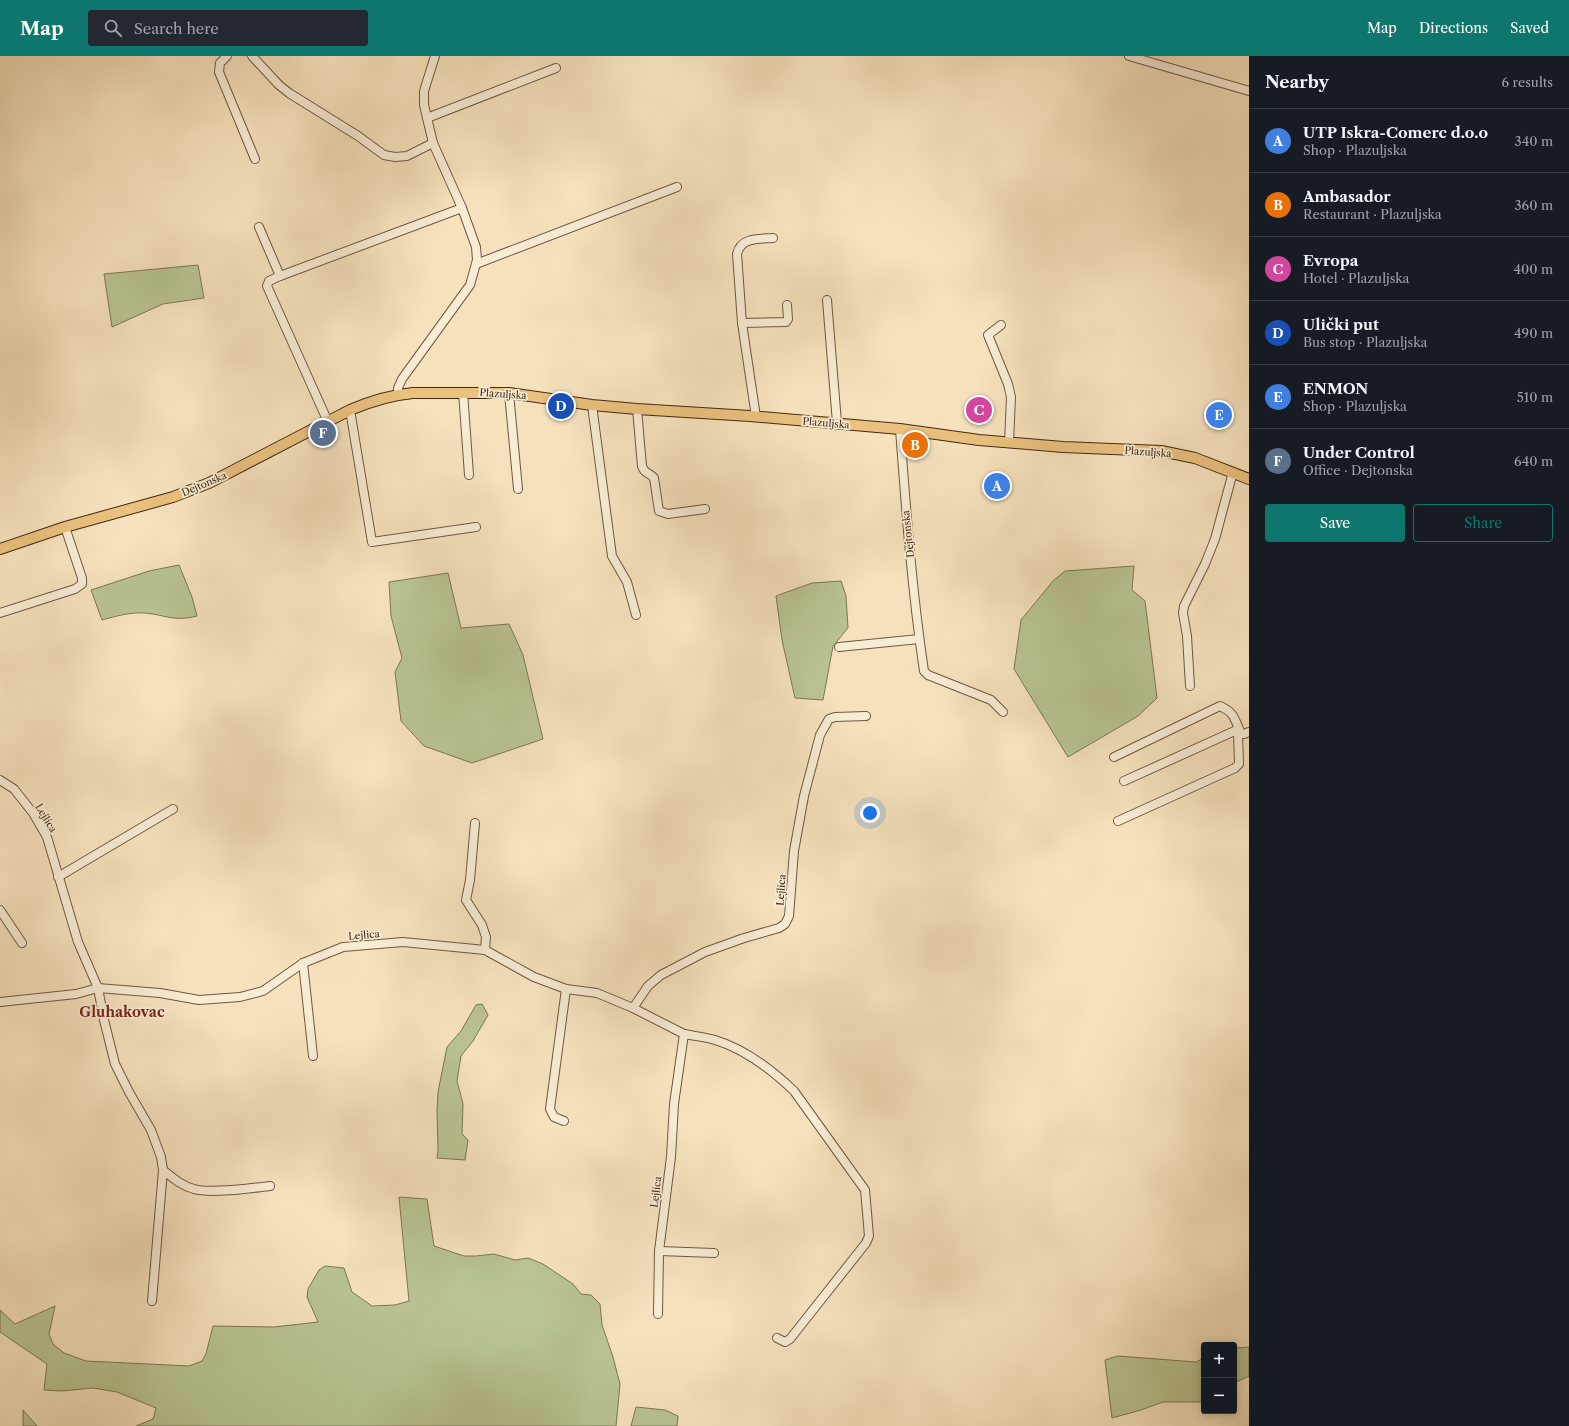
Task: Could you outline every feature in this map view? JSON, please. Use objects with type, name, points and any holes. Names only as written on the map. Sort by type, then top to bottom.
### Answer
[{"type":"main road","name":"Plazuljska","points":[[398,394],[463,392],[509,393],[637,409],[900,429],[1009,443],[1161,451],[1195,458],[1249,479]]},
{"type":"main road","name":"Dejtonska","points":[[0,549],[65,528],[173,497],[209,483],[350,410],[369,402],[398,394]]},
{"type":"street","points":[[227,56],[220,63],[219,72],[255,159]]},
{"type":"street","points":[[252,56],[279,85],[289,93],[384,154],[395,157],[407,156],[434,142]]},
{"type":"street","points":[[398,394],[398,388],[402,379],[470,285],[477,260],[476,246],[462,208],[434,142],[424,105],[424,90],[435,56]]},
{"type":"street","points":[[1129,56],[1249,91]]},
{"type":"street","points":[[427,118],[556,68]]},
{"type":"street","points":[[476,264],[677,187]]},
{"type":"street","points":[[328,422],[267,286],[269,281],[462,208]]},
{"type":"street","points":[[259,227],[280,276]]},
{"type":"street","points":[[756,417],[742,323],[737,254],[738,249],[749,240],[774,238]]},
{"type":"street","points":[[827,300],[837,424]]},
{"type":"street","points":[[742,323],[786,322],[788,318],[787,305]]},
{"type":"street","points":[[1001,325],[988,335],[1008,384],[1011,398],[1009,443]]},
{"type":"street","points":[[463,392],[469,475]]},
{"type":"street","points":[[509,393],[518,489]]},
{"type":"street","points":[[592,404],[612,556],[628,582],[636,615]]},
{"type":"street","points":[[637,409],[643,471],[646,474],[651,474],[654,478],[659,511],[668,514],[705,508]]},
{"type":"street","points":[[350,410],[372,542],[476,527]]},
{"type":"street","name":"Dejtonska","points":[[900,429],[906,523],[924,671],[991,700],[1003,712]]},
{"type":"street","points":[[1190,686],[1187,636],[1183,613],[1184,606],[1205,564],[1215,539],[1233,472]]},
{"type":"street","points":[[0,613],[75,589],[82,584],[82,578],[65,528]]},
{"type":"street","points":[[839,647],[919,639]]},
{"type":"street","points":[[1114,757],[1220,706],[1233,715],[1238,730],[1239,764],[1235,768],[1118,821]]},
{"type":"street","name":"Lejlica","points":[[632,1008],[648,986],[661,975],[706,952],[744,938],[779,928],[785,924],[789,916],[794,851],[804,796],[820,735],[829,719],[835,717],[866,716]]},
{"type":"street","points":[[1238,730],[1244,734],[1249,732]]},
{"type":"street","points":[[1124,781],[1238,730]]},
{"type":"street","name":"Lejlica","points":[[0,780],[14,789],[40,824],[50,846],[78,942],[98,988],[115,1064],[151,1130],[161,1157],[163,1170],[152,1301]]},
{"type":"street","points":[[58,877],[173,809]]},
{"type":"street","points":[[475,823],[470,880],[466,900],[482,925],[486,937],[485,950]]},
{"type":"street","points":[[0,910],[22,943]]},
{"type":"street","name":"Lejlica","points":[[0,1002],[76,994],[98,988],[160,993],[199,1000],[240,997],[263,991],[303,963],[343,947],[403,942],[485,950],[534,977],[566,989],[597,993],[632,1008],[684,1034],[674,1104],[671,1157],[659,1251],[658,1314]]},
{"type":"street","points":[[303,963],[313,1056]]},
{"type":"street","points":[[564,1121],[554,1117],[550,1109],[566,989]]},
{"type":"street","points":[[684,1034],[713,1039],[731,1045],[756,1059],[780,1078],[794,1092],[865,1190],[869,1236],[866,1244],[790,1339],[786,1342],[777,1338]]},
{"type":"street","points":[[163,1170],[178,1183],[195,1190],[218,1190],[270,1186]]},
{"type":"street","points":[[659,1251],[714,1253]]},
{"type":"green space","points":[[198,265],[204,298],[163,304],[112,327],[104,274]]},
{"type":"green space","points":[[179,565],[192,597],[197,616],[189,618],[176,618],[145,613],[134,613],[102,620],[91,590],[149,571]]},
{"type":"green space","points":[[1134,566],[1132,590],[1145,601],[1157,698],[1138,716],[1068,757],[1014,669],[1021,620],[1053,581],[1065,571]]},
{"type":"green space","points":[[448,573],[461,628],[509,624],[523,655],[543,739],[472,763],[424,746],[401,721],[395,672],[402,658],[391,616],[389,582]]},
{"type":"green space","points":[[841,581],[846,596],[848,628],[833,646],[823,700],[795,698],[782,640],[776,596],[812,583]]},
{"type":"green space","points":[[482,1004],[488,1015],[473,1041],[461,1056],[457,1081],[463,1104],[462,1134],[468,1140],[465,1160],[437,1158],[438,1092],[447,1047],[461,1031],[476,1005]]},
{"type":"green space","points":[[399,1197],[427,1199],[434,1246],[464,1256],[494,1254],[515,1260],[528,1258],[543,1264],[573,1284],[581,1294],[591,1295],[600,1304],[602,1325],[620,1384],[616,1426],[136,1426],[153,1419],[156,1408],[117,1392],[93,1388],[62,1391],[44,1390],[47,1364],[0,1332],[0,1310],[15,1324],[55,1306],[49,1334],[53,1344],[64,1353],[86,1361],[189,1366],[202,1361],[206,1354],[213,1326],[274,1327],[318,1322],[307,1297],[308,1289],[319,1270],[325,1266],[344,1268],[352,1292],[372,1306],[395,1305],[409,1301]]},
{"type":"green space","points":[[1249,1347],[1249,1376],[1237,1382],[1237,1378],[1237,1348]]},
{"type":"green space","points":[[1118,1356],[1196,1362],[1201,1360],[1201,1402],[1163,1402],[1112,1418],[1105,1360]]},
{"type":"green space","points":[[636,1407],[665,1410],[678,1416],[677,1426],[631,1426]]},
{"type":"green space","points":[[23,1410],[37,1426],[23,1426]]},
{"type":"place","name":"Ulički put","points":[[561,406]]},
{"type":"place","name":"Evropa","points":[[979,410]]},
{"type":"place","name":"ENMON","points":[[1219,415]]},
{"type":"place","name":"Under Control","points":[[323,433]]},
{"type":"place","name":"Ambasador","points":[[915,445]]},
{"type":"place","name":"UTP Iskra-Comerc d.o.o","points":[[997,486]]},
{"type":"district","name":"Gluhakovac","points":[[122,1012]]}]
